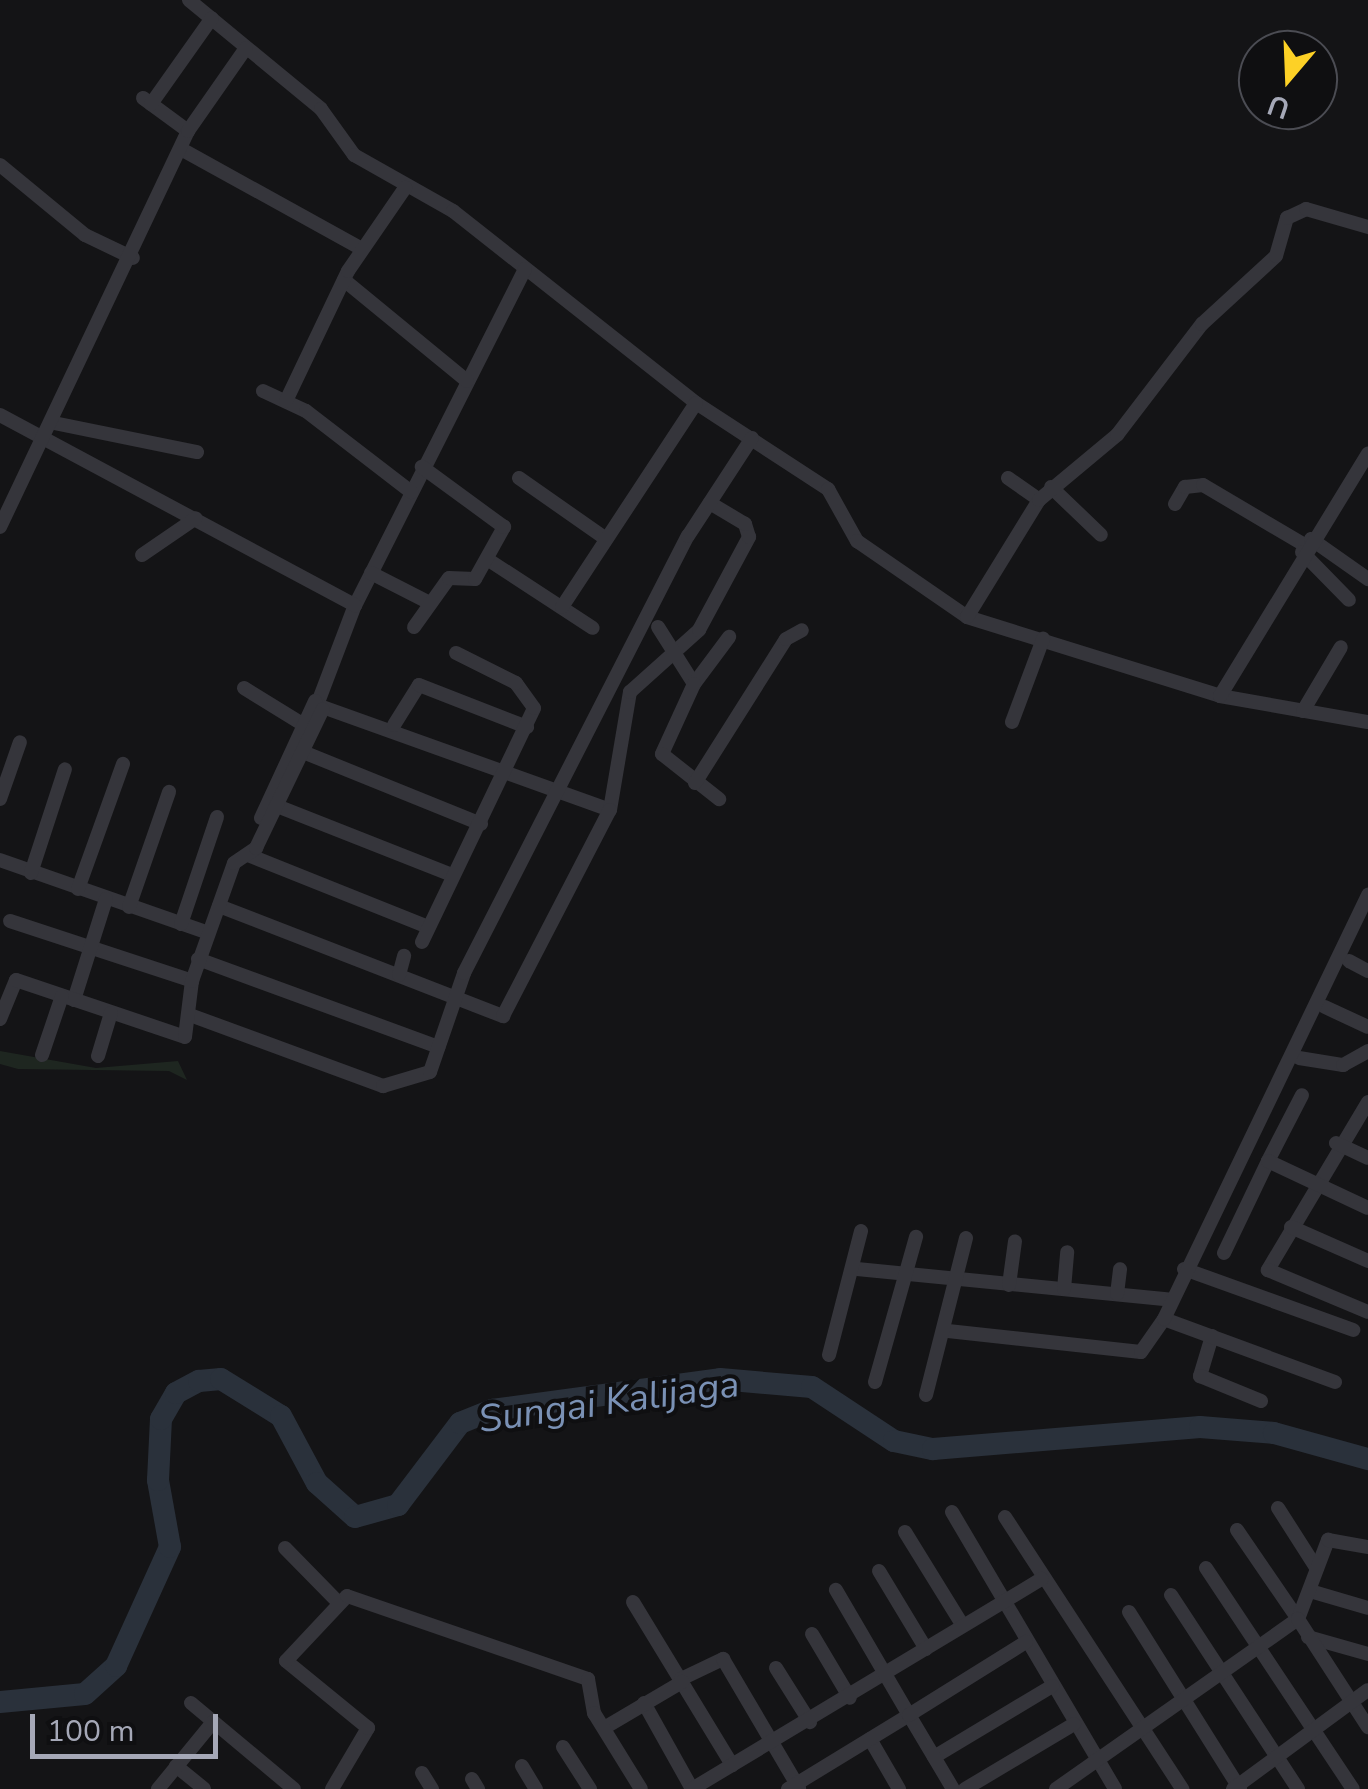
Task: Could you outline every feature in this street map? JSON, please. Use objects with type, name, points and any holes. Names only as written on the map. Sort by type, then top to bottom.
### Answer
[{"type":"street","points":[[189,0],[321,109],[354,155],[405,188],[453,211],[696,403],[828,489],[857,541],[967,618],[1220,696],[1368,722]]},
{"type":"street","points":[[188,131],[147,101],[212,18]]},
{"type":"street","points":[[0,527],[54,423],[188,131],[246,48]]},
{"type":"street","points":[[181,150],[362,250]]},
{"type":"street","points":[[0,165],[85,235],[132,258]]},
{"type":"street","points":[[286,401],[344,280],[405,188]]},
{"type":"street","points":[[967,618],[1039,500],[1116,435],[1202,324],[1276,256],[1296,210],[1368,226]]},
{"type":"street","points":[[249,853],[319,706],[371,573],[525,269]]},
{"type":"street","points":[[344,280],[467,381]]},
{"type":"street","points":[[262,392],[286,401],[410,492]]},
{"type":"street","points":[[562,606],[696,403]]},
{"type":"street","points":[[0,415],[356,605]]},
{"type":"street","points":[[54,423],[197,452]]},
{"type":"street","points":[[190,1015],[383,1086],[423,1078],[454,997],[612,686],[652,624],[710,502],[752,438]]},
{"type":"street","points":[[1220,696],[1306,546],[1368,454]]},
{"type":"street","points":[[414,627],[449,578],[475,579],[504,522],[422,467]]},
{"type":"street","points":[[519,478],[606,539]]},
{"type":"street","points":[[1008,478],[1039,500]]},
{"type":"street","points":[[1175,504],[1185,487],[1203,484],[1368,579]]},
{"type":"street","points":[[1051,487],[1101,535]]},
{"type":"street","points":[[219,906],[505,1015],[610,810],[630,692],[689,640],[749,538],[745,524],[710,502]]},
{"type":"street","points":[[142,555],[196,518]]},
{"type":"street","points":[[1306,546],[1349,600]]},
{"type":"street","points":[[486,559],[593,628]]},
{"type":"street","points":[[371,573],[430,603]]},
{"type":"street","points":[[652,624],[689,640]]},
{"type":"street","points":[[652,624],[677,651],[694,684]]},
{"type":"street","points":[[696,782],[786,639],[802,630]]},
{"type":"street","points":[[719,799],[662,754],[694,684],[729,637]]},
{"type":"street","points":[[1012,722],[1043,639]]},
{"type":"street","points":[[1302,711],[1342,647]]},
{"type":"street","points":[[422,942],[450,874],[511,772],[527,727],[528,692],[456,653]]},
{"type":"street","points":[[255,672],[241,691],[308,728]]},
{"type":"street","points":[[394,725],[419,685],[527,727]]},
{"type":"street","points":[[612,686],[630,692]]},
{"type":"street","points":[[319,706],[394,725],[610,810]]},
{"type":"street","points":[[0,1019],[14,980],[185,1037],[198,959],[234,863],[249,853],[277,806],[303,752],[308,728]]},
{"type":"street","points":[[0,800],[5,768],[20,742]]},
{"type":"street","points":[[303,752],[481,824]]},
{"type":"street","points":[[78,889],[123,764]]},
{"type":"street","points":[[31,873],[65,769]]},
{"type":"street","points":[[130,907],[169,792]]},
{"type":"street","points":[[277,806],[450,874]]},
{"type":"street","points":[[181,924],[217,818]]},
{"type":"street","points":[[249,853],[428,927]]},
{"type":"street","points":[[0,860],[208,933]]},
{"type":"street","points":[[948,1331],[1142,1352],[1164,1319],[1184,1270],[1368,894]]},
{"type":"street","points":[[42,1055],[89,949],[106,899]]},
{"type":"street","points":[[10,921],[192,981]]},
{"type":"street","points":[[399,975],[404,956]]},
{"type":"street","points":[[198,959],[438,1047]]},
{"type":"street","points":[[1348,961],[1368,971]]},
{"type":"street","points":[[1325,1007],[1368,1027]]},
{"type":"street","points":[[98,1056],[111,1013]]},
{"type":"street","points":[[1299,1058],[1343,1064],[1368,1051]]},
{"type":"street","points":[[1224,1253],[1302,1094]]},
{"type":"street","points":[[1368,1102],[1336,1144],[1268,1270],[1368,1312]]},
{"type":"street","points":[[1336,1144],[1368,1158]]},
{"type":"street","points":[[1268,1162],[1368,1208]]},
{"type":"street","points":[[1291,1227],[1368,1261]]},
{"type":"street","points":[[830,1355],[857,1269],[861,1232]]},
{"type":"street","points":[[875,1382],[909,1278],[916,1237]]},
{"type":"street","points":[[926,1395],[948,1331],[966,1238]]},
{"type":"street","points":[[1010,1286],[1015,1241]]},
{"type":"street","points":[[1064,1289],[1068,1252]]},
{"type":"street","points":[[1117,1294],[1120,1268]]},
{"type":"street","points":[[857,1269],[909,1278],[1172,1300]]},
{"type":"street","points":[[1184,1270],[1352,1330]]},
{"type":"street","points":[[1164,1319],[1335,1382]]},
{"type":"street","points":[[1212,1336],[1200,1376],[1261,1401]]},
{"type":"street","points":[[1278,1508],[1317,1570]]},
{"type":"street","points":[[952,1512],[1003,1605],[1115,1789]]},
{"type":"street","points":[[1005,1517],[1042,1579],[1055,1584],[1182,1789]]},
{"type":"street","points":[[1238,1530],[1368,1726]]},
{"type":"street","points":[[905,1532],[963,1626]]},
{"type":"street","points":[[1056,1789],[1298,1620],[1332,1536],[1368,1547]]},
{"type":"street","points":[[285,1548],[336,1600],[406,1610],[588,1679],[604,1728],[641,1789]]},
{"type":"street","points":[[1206,1568],[1353,1789]]},
{"type":"street","points":[[879,1571],[926,1649]]},
{"type":"street","points":[[644,1704],[692,1789],[850,1698],[1042,1579]]},
{"type":"street","points":[[836,1590],[953,1789]]},
{"type":"street","points":[[1310,1590],[1368,1608]]},
{"type":"street","points":[[1171,1595],[1298,1789]]},
{"type":"street","points":[[332,1789],[368,1728],[286,1661],[336,1600]]},
{"type":"street","points":[[634,1602],[732,1765]]},
{"type":"street","points":[[1129,1612],[1237,1788],[1368,1690]]},
{"type":"street","points":[[812,1634],[850,1698]]},
{"type":"street","points":[[1308,1637],[1368,1654]]},
{"type":"street","points":[[604,1728],[723,1659],[794,1787],[1026,1642]]},
{"type":"street","points":[[776,1668],[810,1722]]},
{"type":"street","points":[[934,1756],[1052,1686]]},
{"type":"street","points":[[191,1703],[294,1789]]},
{"type":"street","points":[[158,1789],[212,1722]]},
{"type":"street","points":[[964,1789],[1074,1724]]},
{"type":"street","points":[[870,1739],[899,1789]]},
{"type":"street","points":[[563,1747],[590,1789]]},
{"type":"street","points":[[176,1766],[204,1789]]},
{"type":"street","points":[[522,1766],[529,1786]]},
{"type":"street","points":[[422,1773],[432,1789]]},
{"type":"shaded area","points":[[0,1051],[96,1068],[178,1061],[187,1080],[169,1071],[18,1069],[0,1064]]},
{"type":"waterway","name":"Sungai Kalijaga","points":[[0,1702],[85,1694],[116,1666],[170,1547],[158,1480],[161,1419],[176,1393],[199,1381],[221,1379],[281,1416],[317,1483],[355,1517],[398,1505],[460,1423],[492,1410],[720,1379],[812,1387],[894,1441],[933,1449],[1200,1427],[1274,1433],[1368,1459]]}]
